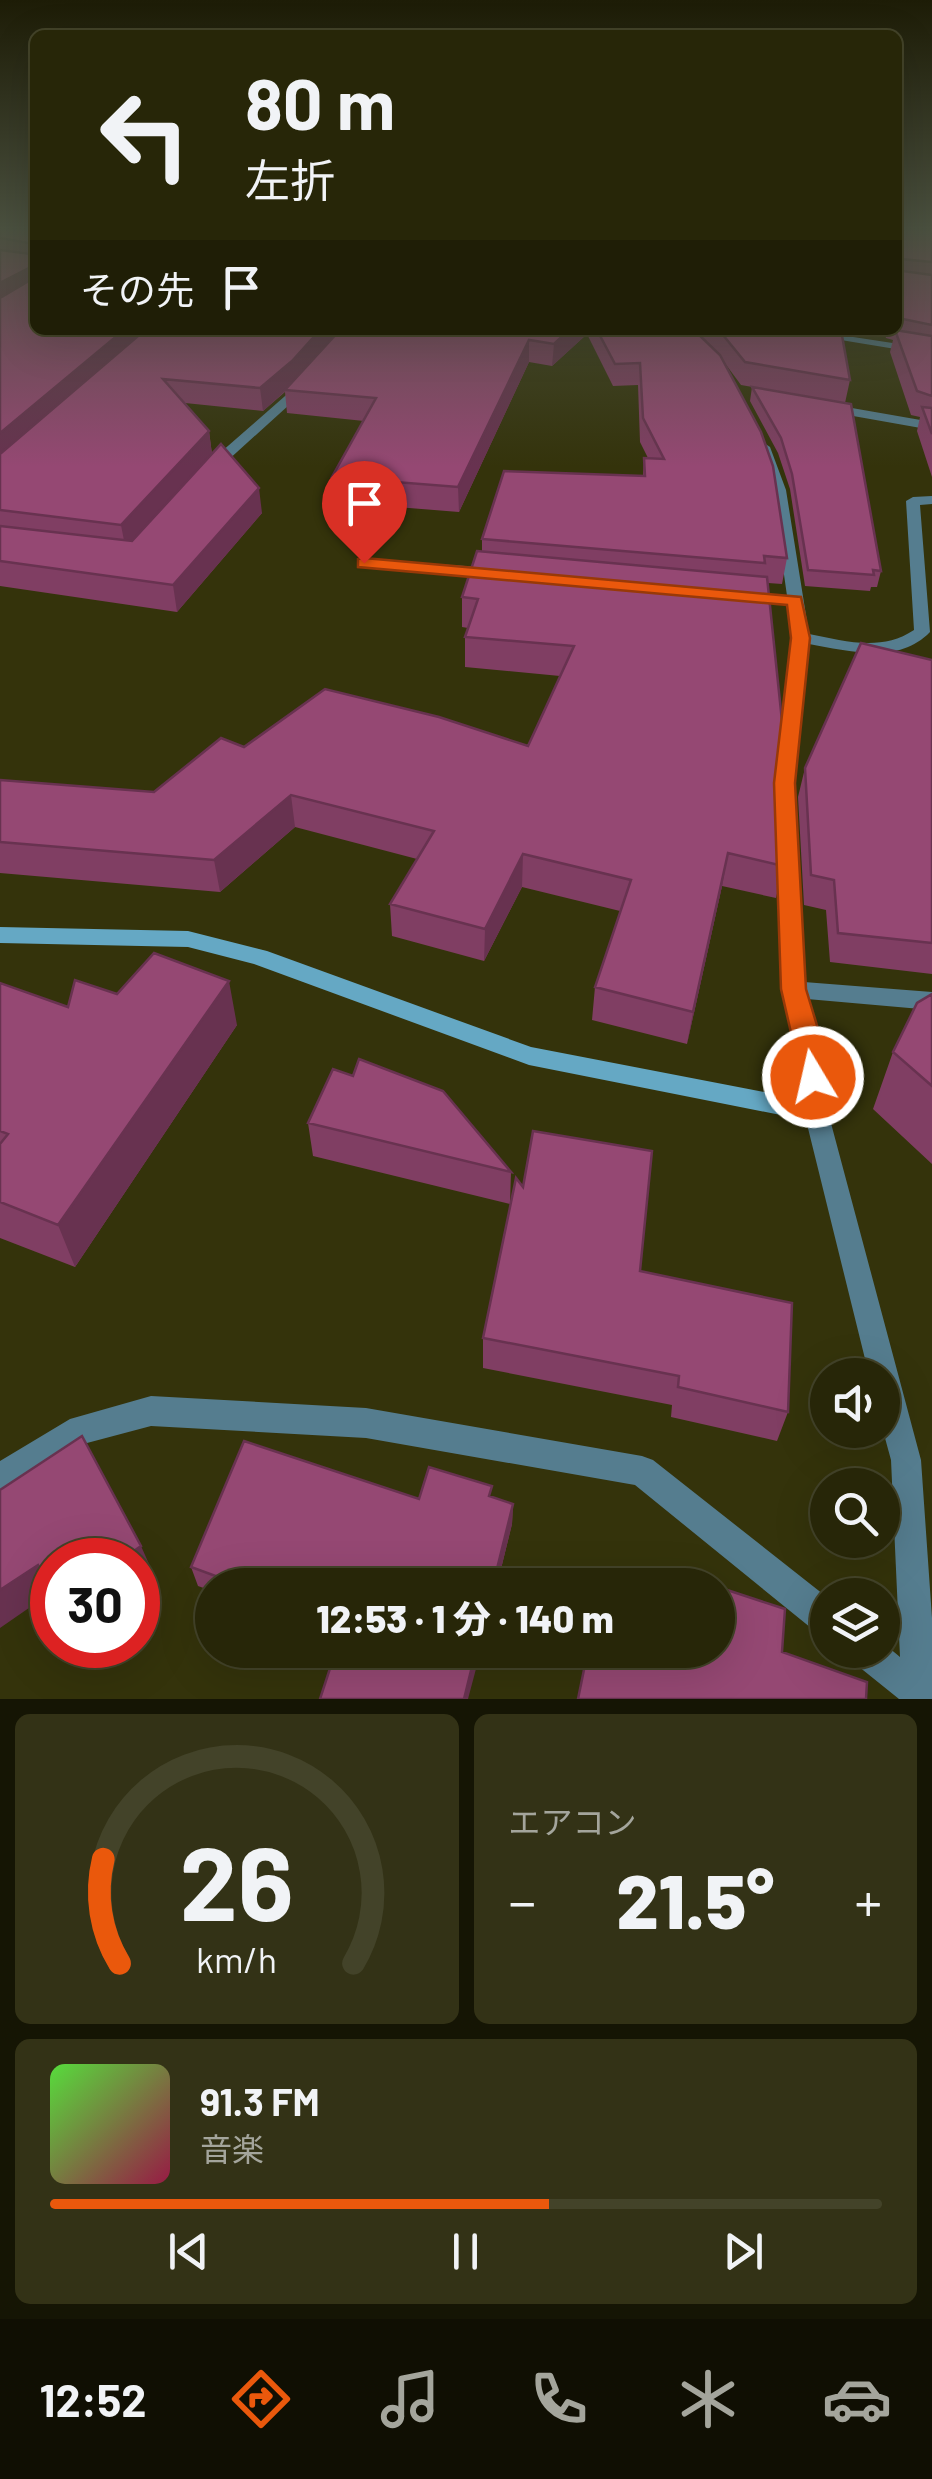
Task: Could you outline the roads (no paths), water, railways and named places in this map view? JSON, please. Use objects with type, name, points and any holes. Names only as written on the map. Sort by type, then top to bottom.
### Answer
[{"type":"street","points":[[818,335],[932,352]]},
{"type":"street","points":[[199,482],[314,374]]},
{"type":"street","points":[[806,404],[932,426]]},
{"type":"street","points":[[751,423],[779,490],[800,638],[785,783],[794,989],[809,1042],[816,1112],[906,1460],[920,1697]]},
{"type":"street","points":[[800,638],[878,650],[906,645],[922,632],[912,501],[932,500]]},
{"type":"street","points":[[364,563],[520,575]]},
{"type":"street","points":[[716,593],[795,600]]},
{"type":"street","points":[[0,935],[188,940],[259,958],[529,1056],[816,1112]]},
{"type":"street","points":[[794,989],[932,1001]]},
{"type":"street","points":[[0,1478],[81,1430],[151,1411],[366,1423],[642,1471],[810,1606]]},
{"type":"street","points":[[886,1668],[920,1697]]}]
